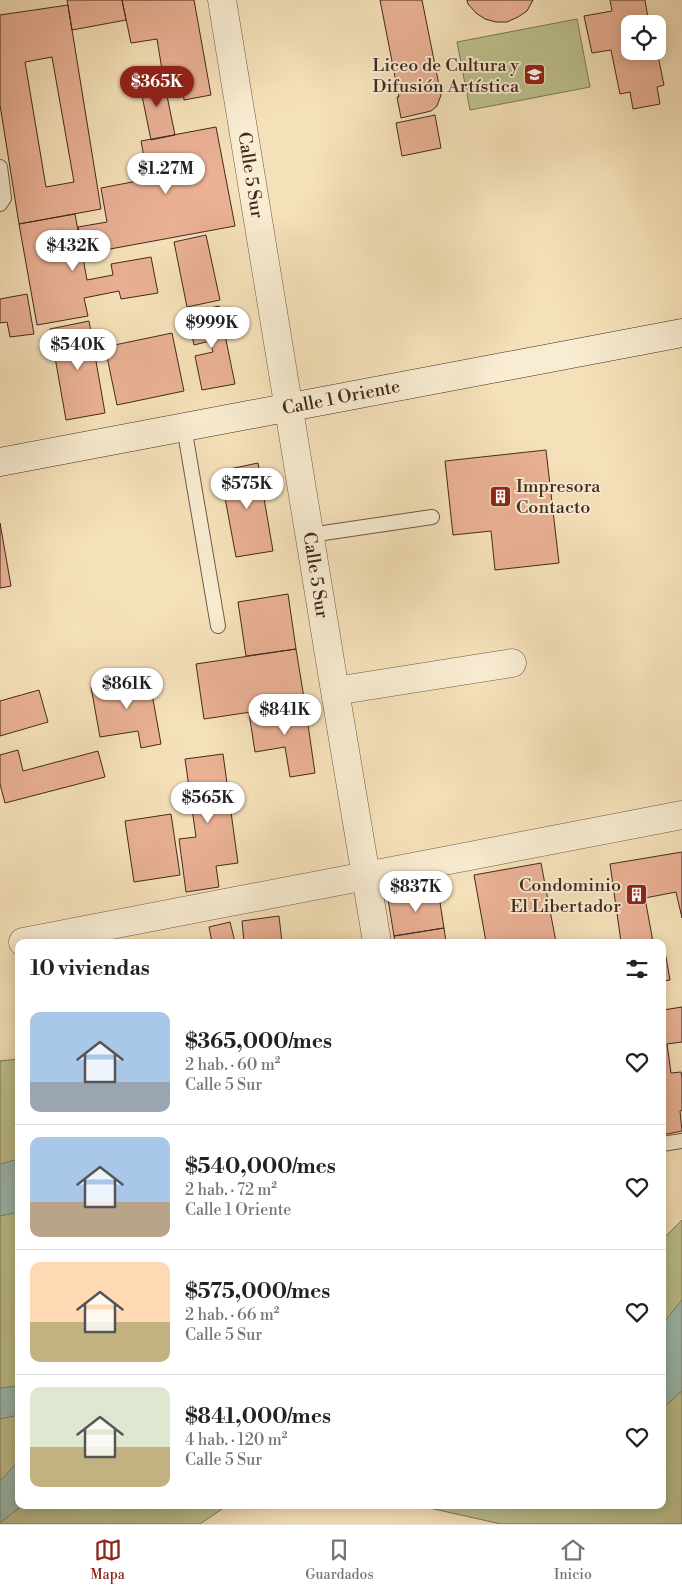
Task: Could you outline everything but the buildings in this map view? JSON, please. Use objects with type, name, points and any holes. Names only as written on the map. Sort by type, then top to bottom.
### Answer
[{"type":"street","name":"Calle 5 Sur","points":[[222,0],[334,691],[376,939]]},
{"type":"street","name":"Calle 1 Oriente","points":[[0,462],[682,333]]},
{"type":"street","points":[[334,691],[512,663]]},
{"type":"street","points":[[39,939],[682,815]]},
{"type":"street","points":[[0,947],[15,944]]},
{"type":"lane","points":[[0,167],[4,198],[0,204]]},
{"type":"lane","points":[[184,427],[218,626]]},
{"type":"lane","points":[[310,535],[432,517]]},
{"type":"lane","points":[[666,1143],[682,1141]]},
{"type":"green space","points":[[577,19],[590,87],[470,110],[457,42]]},
{"type":"green space","points":[[15,1059],[15,1509],[222,1509],[200,1524],[0,1524],[0,1061]]},
{"type":"green space","points":[[682,1220],[682,1524],[501,1524],[434,1509],[666,1509],[666,1236]]},
{"type":"water","points":[[15,1160],[15,1213],[0,1216],[0,1164]]},
{"type":"water","points":[[682,1300],[682,1391],[666,1405],[666,1319]]},
{"type":"water","points":[[15,1386],[15,1416],[0,1419],[0,1388]]},
{"type":"water","points":[[15,1465],[15,1509],[18,1509],[0,1523],[0,1481]]},
{"type":"place","name":"Liceo de Cultura y Difusión Artística","points":[[535,75]]},
{"type":"place","name":"Impresora Contacto","points":[[500,496]]},
{"type":"place","name":"Condominio El Libertador","points":[[637,895]]}]
